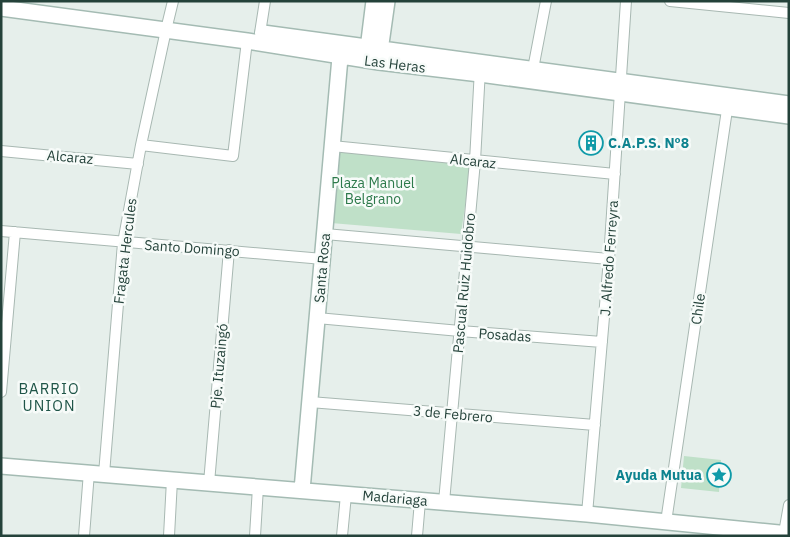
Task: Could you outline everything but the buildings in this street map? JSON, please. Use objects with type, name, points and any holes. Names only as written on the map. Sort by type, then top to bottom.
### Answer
[{"type":"main road","name":"Las Heras","points":[[15,1],[341,51],[729,102],[789,116]]},
{"type":"main road","points":[[373,55],[374,1]]},
{"type":"main road","points":[[373,55],[387,1]]},
{"type":"main road","name":"Las Heras","points":[[1,8],[167,25]]},
{"type":"main road","name":"Santa Rosa","points":[[302,490],[341,51]]},
{"type":"main road","name":"Las Heras","points":[[480,68],[533,69],[619,87]]},
{"type":"main road","name":"Las Heras","points":[[729,102],[789,104]]},
{"type":"main road","name":"Madariaga","points":[[1,466],[587,514],[787,533]]},
{"type":"street","name":"Fragata Hercules","points":[[84,536],[96,473],[123,242],[141,145],[173,1]]},
{"type":"street","points":[[141,145],[233,156],[254,37],[265,1]]},
{"type":"street","points":[[533,69],[546,1]]},
{"type":"street","name":"J. Alfredo Ferreyra","points":[[587,514],[609,259],[626,1]]},
{"type":"street","points":[[670,1],[789,12]]},
{"type":"street","name":"Pascual Ruiz Huidobro","points":[[444,502],[475,161],[480,68]]},
{"type":"street","name":"Chile","points":[[666,522],[729,102]]},
{"type":"street","name":"Alcaraz","points":[[332,146],[615,174]]},
{"type":"street","name":"Alcaraz","points":[[1,151],[138,164]]},
{"type":"street","name":"Santo Domingo","points":[[1,231],[323,258]]},
{"type":"street","points":[[1,392],[15,232]]},
{"type":"street","points":[[325,234],[609,259]]},
{"type":"street","name":"Pje. Ituzaingó","points":[[209,483],[229,250]]},
{"type":"street","name":"Posadas","points":[[318,318],[460,332],[602,342]]},
{"type":"street","name":"3 de Febrero","points":[[310,402],[595,426]]},
{"type":"street","points":[[169,536],[172,480]]},
{"type":"street","points":[[255,536],[258,487]]},
{"type":"street","points":[[342,536],[346,494]]},
{"type":"street","points":[[417,536],[420,501]]},
{"type":"street","points":[[787,533],[789,505]]},
{"type":"green space","name":"Plaza Manuel Belgrano","points":[[339,152],[471,164],[461,234],[331,223]]},
{"type":"green space","points":[[684,456],[721,460],[719,492],[681,488]]},
{"type":"place","name":"C.A.P.S. Nº8","points":[[591,143]]},
{"type":"place","name":"Ayuda Mutua","points":[[719,475]]},
{"type":"district","name":"BARRIO UNION","points":[[49,398]]}]
